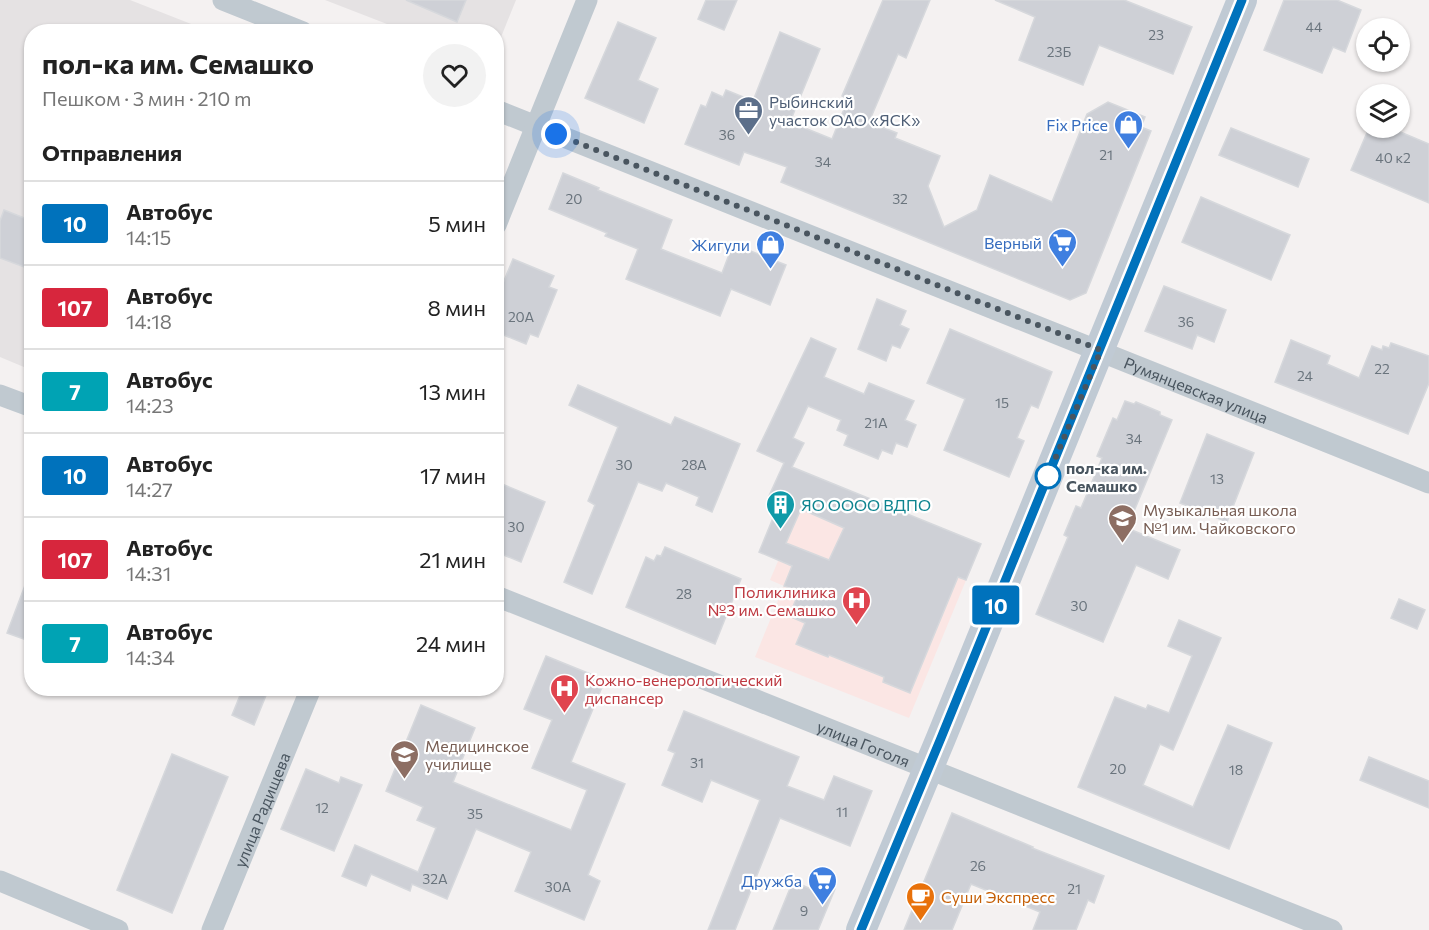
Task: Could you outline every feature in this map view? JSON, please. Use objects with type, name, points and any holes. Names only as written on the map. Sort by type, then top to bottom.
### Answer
[{"type":"main road","points":[[861,930],[1101,350],[1242,0]]},
{"type":"street","points":[[223,0],[283,24]]},
{"type":"street","points":[[504,205],[587,0]]},
{"type":"street","name":"Румянцевская улица","points":[[504,113],[1429,483]]},
{"type":"street","points":[[0,394],[24,404]]},
{"type":"street","name":"улица Гоголя","points":[[504,599],[1332,930]]},
{"type":"street","name":"улица Радищева","points":[[212,930],[308,696]]},
{"type":"street","points":[[0,881],[118,930]]},
{"type":"shaded area","points":[[0,0],[130,0],[191,24],[24,24],[24,367],[0,357]]},
{"type":"shaded area","points":[[325,0],[516,0],[504,30],[504,24],[387,24]]},
{"type":"shaded area","name":"Поликлиника №3 им. Семашко","points":[[814,476],[981,544],[909,718],[755,657],[784,586],[770,580]]},
{"type":"building","points":[[406,0],[466,0],[457,22]]},
{"type":"building","points":[[706,0],[737,0],[724,30],[698,19]]},
{"type":"building","points":[[883,0],[930,0],[906,58],[898,54],[869,122],[897,133],[895,138],[940,156],[928,186],[944,227],[977,210],[990,175],[1052,202],[1087,114],[1108,102],[1145,117],[1141,127],[1151,131],[1086,293],[1070,300],[781,182],[787,167],[744,152],[739,165],[685,144],[701,105],[706,107],[712,92],[723,97],[726,90],[753,101],[780,32],[820,49],[790,122],[832,139],[848,99],[842,96]]},
{"type":"building","points":[[995,0],[1124,0],[1192,27],[1173,74],[1099,45],[1083,85],[1019,60],[1035,17]]},
{"type":"building","points":[[1284,0],[1337,0],[1361,10],[1356,18],[1345,52],[1333,47],[1322,73],[1264,50]]},
{"type":"building","points":[[618,22],[656,38],[638,80],[658,89],[644,123],[585,98]]},
{"type":"building","points":[[1231,128],[1309,159],[1298,187],[1219,155]]},
{"type":"building","points":[[1410,136],[1429,144],[1429,203],[1351,170],[1365,138],[1410,138]]},
{"type":"building","points":[[563,173],[672,220],[661,249],[722,273],[733,244],[786,265],[770,305],[731,289],[720,316],[626,279],[638,249],[605,236],[607,233],[549,209]]},
{"type":"building","points":[[1201,197],[1290,235],[1271,280],[1182,242]]},
{"type":"building","points":[[4,210],[24,218],[24,267],[0,258],[0,221]]},
{"type":"building","points":[[513,259],[554,276],[549,287],[557,290],[538,337],[530,334],[526,344],[504,335],[504,281]]},
{"type":"building","points":[[1164,286],[1226,310],[1214,342],[1197,335],[1192,349],[1145,331]]},
{"type":"building","points":[[877,299],[906,311],[900,325],[909,329],[900,348],[892,345],[886,361],[858,349]]},
{"type":"building","points":[[950,329],[1052,372],[1038,408],[1031,405],[1017,438],[1024,441],[1009,477],[944,450],[965,399],[927,383]]},
{"type":"building","name":"Поликлиника №3 им. Семашко","points":[[811,338],[836,349],[824,377],[864,394],[869,383],[914,401],[905,420],[916,425],[907,447],[896,443],[892,454],[882,450],[878,459],[844,445],[848,435],[837,430],[841,420],[808,406],[793,438],[804,443],[792,467],[981,544],[966,580],[958,577],[910,693],[883,682],[884,677],[796,644],[805,623],[789,616],[799,592],[784,586],[792,566],[759,552],[780,501],[769,496],[784,463],[757,451]],"holes":[[[801,509],[844,528],[829,560],[786,543]]]},
{"type":"building","points":[[1291,340],[1330,356],[1327,364],[1359,378],[1372,346],[1382,350],[1383,346],[1389,348],[1391,343],[1429,356],[1429,383],[1408,434],[1275,382]]},
{"type":"building","points":[[578,385],[671,425],[675,417],[740,444],[712,512],[696,505],[699,497],[666,483],[662,491],[638,482],[592,594],[564,582],[595,505],[588,501],[618,427],[569,405]]},
{"type":"building","points":[[1125,401],[1134,404],[1136,402],[1172,420],[1127,528],[1180,550],[1168,579],[1136,565],[1103,642],[1036,614],[1068,537],[1064,535],[1076,506],[1081,508],[1102,458],[1097,456],[1113,418],[1117,420]]},
{"type":"building","points":[[1207,434],[1254,453],[1227,522],[1180,503]]},
{"type":"building","points":[[504,485],[545,502],[521,562],[504,555]]},
{"type":"building","points":[[665,547],[741,579],[715,644],[626,607],[646,557],[654,561],[657,555],[661,556]]},
{"type":"building","points":[[24,588],[24,639],[7,633]]},
{"type":"building","points":[[1399,599],[1425,610],[1417,629],[1391,618]]},
{"type":"building","points":[[1179,620],[1221,638],[1173,750],[1160,744],[1143,785],[1193,807],[1228,725],[1272,743],[1229,849],[1078,787],[1115,697],[1146,709],[1148,705],[1169,713],[1192,656],[1168,646]]},
{"type":"building","points":[[546,656],[605,680],[571,762],[625,784],[588,875],[600,881],[584,920],[515,891],[531,852],[476,829],[447,899],[412,884],[410,891],[371,874],[366,886],[342,876],[355,845],[418,872],[436,828],[417,820],[423,807],[386,791],[421,705],[475,728],[453,782],[571,830],[587,790],[532,768],[552,720],[524,709]]},
{"type":"building","points":[[240,696],[266,696],[254,725],[232,715]]},
{"type":"building","points":[[684,711],[799,757],[787,786],[824,800],[834,776],[872,791],[850,846],[780,818],[735,930],[708,930],[760,800],[711,780],[702,802],[662,785],[675,753],[668,750]]},
{"type":"building","points":[[172,754],[228,777],[172,913],[117,890]]},
{"type":"building","points":[[1369,757],[1429,781],[1429,808],[1360,780]]},
{"type":"building","points":[[306,769],[339,783],[341,777],[362,785],[334,851],[281,829]]},
{"type":"building","points":[[952,813],[1104,876],[1094,903],[1088,900],[1076,930],[1033,930],[1040,912],[971,884],[952,930],[904,930]]},
{"type":"building","points":[[793,881],[813,890],[816,881],[835,889],[818,930],[773,930]]},
{"type":"bus line","name":"10","points":[[861,930],[1101,350],[1242,0]]},
{"type":"place","name":"Рыбинский участок ОАО «ЯСК»","points":[[748,136]]},
{"type":"place","name":"Fix Price","points":[[1129,150]]},
{"type":"place","name":"Верный","points":[[1063,268]]},
{"type":"place","name":"Жигули","points":[[771,270]]},
{"type":"place","name":"пол-ка им. Семашко","points":[[1048,476]]},
{"type":"place","name":"ЯО ОООО ВДПО","points":[[780,530]]},
{"type":"place","name":"Музыкальная школа №1 им. Чайковского","points":[[1122,544]]},
{"type":"place","name":"Поликлиника №3 им. Семашко","points":[[857,626]]},
{"type":"place","name":"Кожно-венерологический диспансер","points":[[564,714]]},
{"type":"place","name":"Медицинское училище","points":[[404,780]]},
{"type":"place","name":"Дружба","points":[[823,906]]},
{"type":"place","name":"Суши Экспресс","points":[[920,922]]},
{"type":"route","points":[[556,134],[1101,350],[1047,478],[1048,476]]}]
